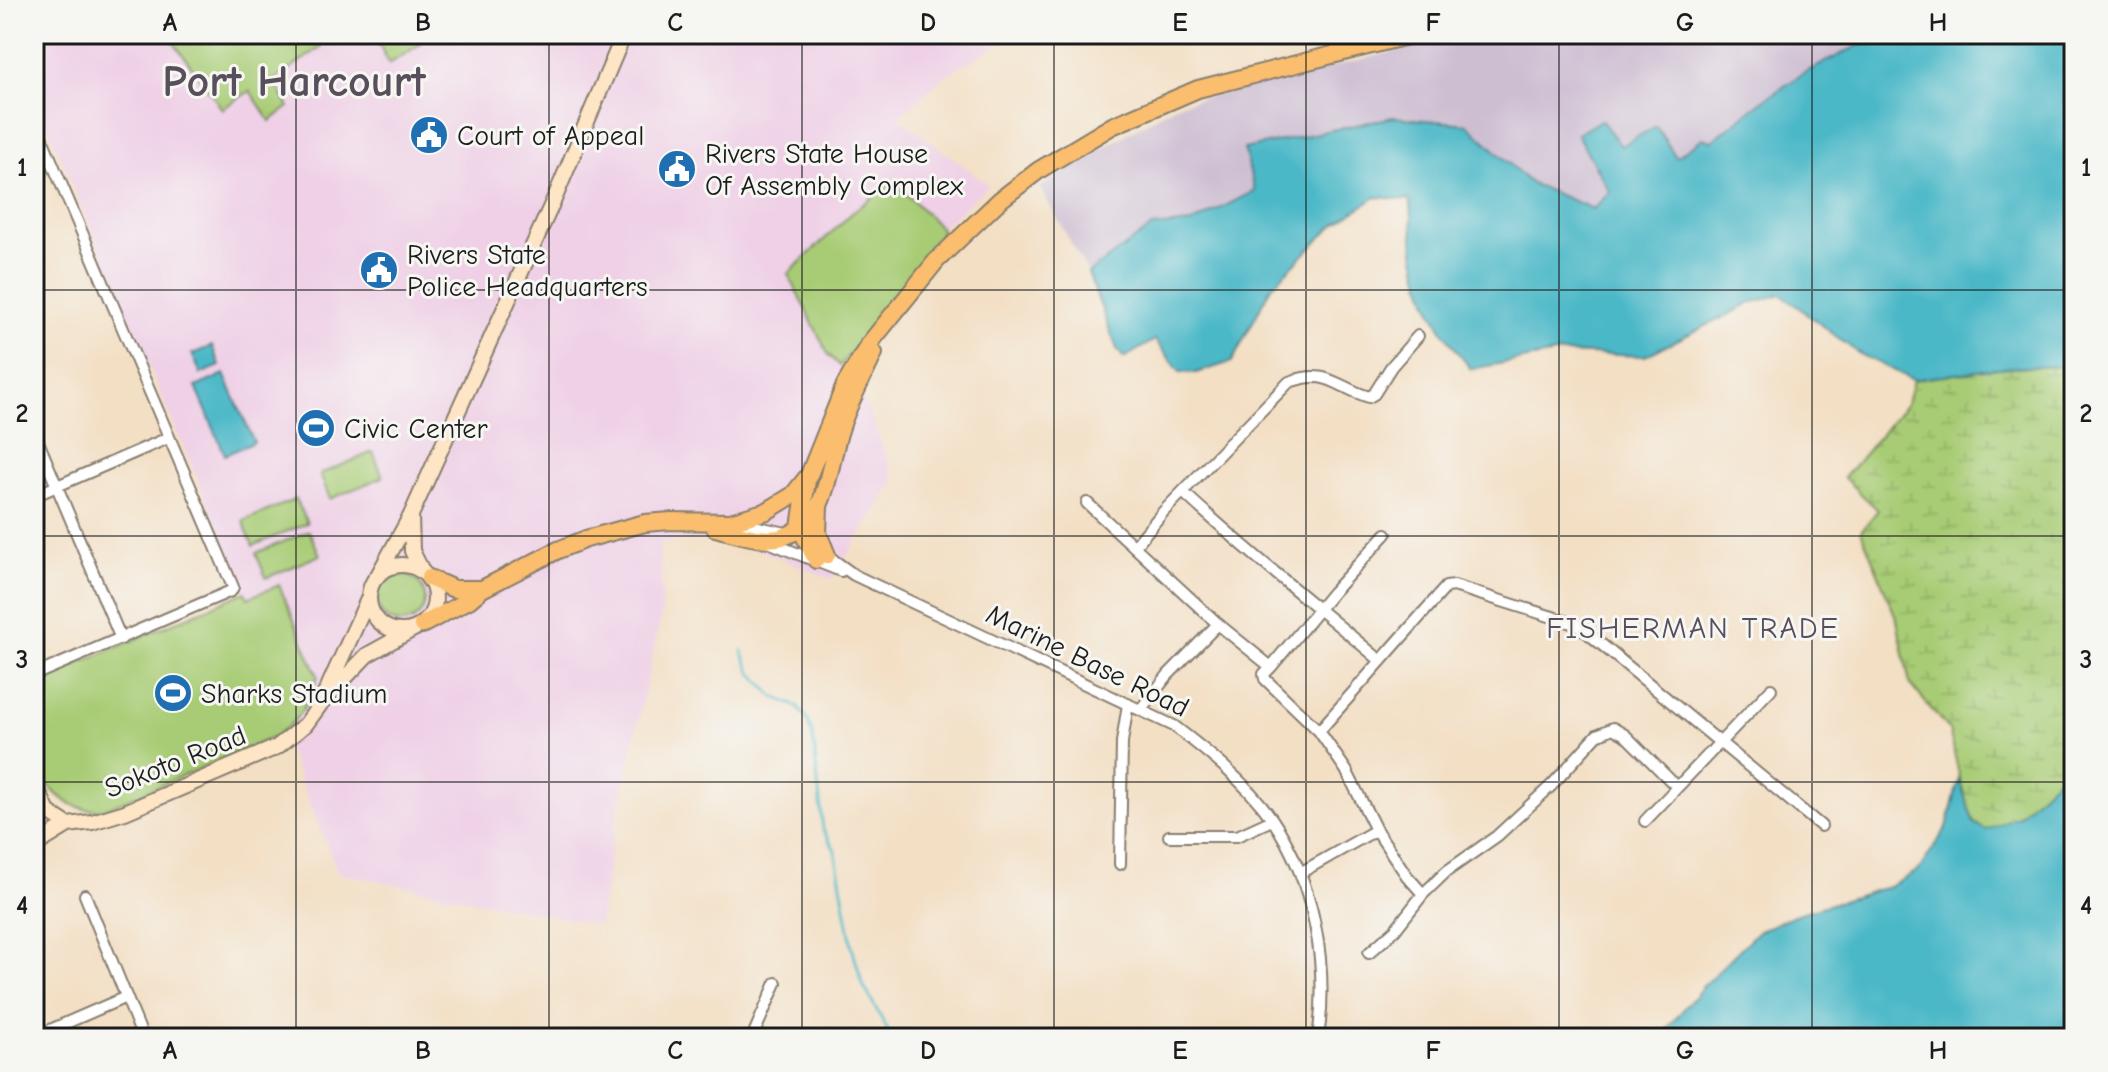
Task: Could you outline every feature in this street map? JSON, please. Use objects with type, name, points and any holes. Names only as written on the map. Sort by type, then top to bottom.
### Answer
[{"type":"main road","points":[[795,531],[809,475],[845,385],[869,344],[937,260],[1000,200],[1039,170],[1112,126],[1198,89],[1415,34]]},
{"type":"main road","points":[[821,558],[818,533],[820,503],[850,404],[898,309]]},
{"type":"main road","points":[[417,628],[469,600],[482,589],[586,539],[645,523],[730,522],[755,516],[793,495],[809,475]]},
{"type":"main road","points":[[694,523],[757,538],[795,531],[820,503]]},
{"type":"main road","points":[[795,531],[821,558]]},
{"type":"main road","points":[[426,575],[454,589],[482,589]]},
{"type":"street","points":[[411,515],[412,551],[435,590],[435,603],[431,615],[417,628],[391,630],[382,625],[370,608],[369,597],[411,515],[556,195],[624,34]]},
{"type":"street","points":[[34,675],[231,591],[233,587],[35,123]]},
{"type":"street","points":[[1135,546],[1289,382],[1305,376],[1322,376],[1369,397],[1418,336]]},
{"type":"street","points":[[34,432],[121,639]]},
{"type":"street","points":[[34,496],[168,438]]},
{"type":"street","points":[[1183,492],[1284,582],[1381,661]]},
{"type":"street","points":[[1087,503],[1218,624],[1271,667]]},
{"type":"street","points":[[730,522],[795,531]]},
{"type":"street","points":[[1386,534],[1264,674],[1265,679],[1319,731],[1346,770],[1376,830],[1423,894]]},
{"type":"street","name":"Marine Base Road","points":[[757,538],[821,558],[1174,726],[1214,757],[1252,794],[1272,820],[1300,873],[1317,942],[1321,978],[1318,1038]]},
{"type":"street","points":[[377,577],[386,569],[398,565],[411,566],[426,575]]},
{"type":"street","points":[[1319,731],[1446,587],[1454,586],[1578,625],[1821,826]]},
{"type":"street","name":"Sokoto Road","points":[[322,702],[369,597]]},
{"type":"street","points":[[1140,710],[1168,675],[1218,624]]},
{"type":"street","name":"Sokoto Road","points":[[34,846],[68,825],[92,822],[125,812],[277,747],[306,724],[322,702],[367,655],[417,628]]},
{"type":"street","points":[[1645,821],[1771,689]]},
{"type":"street","points":[[1120,864],[1122,742],[1128,704]]},
{"type":"street","points":[[1369,953],[1395,930],[1423,894],[1447,871],[1497,836],[1552,785],[1597,735],[1613,728],[1625,735],[1676,786]]},
{"type":"street","points":[[34,782],[48,812],[68,825]]},
{"type":"street","points":[[1169,836],[1237,836],[1272,820]]},
{"type":"street","points":[[1300,873],[1376,830]]},
{"type":"street","points":[[85,895],[143,1038]]},
{"type":"street","points":[[752,1038],[776,983]]},
{"type":"street","points":[[34,1037],[126,997]]},
{"type":"shaded area","points":[[34,34],[1007,34],[1001,43],[947,74],[898,117],[989,185],[941,228],[939,239],[840,366],[868,408],[895,481],[832,579],[748,546],[698,539],[660,543],[662,613],[617,816],[599,925],[338,873],[281,733],[290,727],[278,585],[248,599],[42,114],[34,117]]},
{"type":"shaded area","points":[[1466,34],[1881,34],[1804,73],[1758,104],[1712,141],[1703,139],[1676,157],[1577,134],[1610,192],[1593,210],[1530,183],[1467,124],[1245,149],[1255,191],[1192,223],[1152,227],[1088,273],[1040,188],[1179,104]]},
{"type":"green space","points":[[168,34],[313,34],[321,47],[274,80],[289,107],[270,121],[250,91],[222,109]]},
{"type":"green space","points":[[374,34],[416,34],[420,44],[389,64]]},
{"type":"green space","points":[[893,181],[941,228],[939,239],[840,366],[828,354],[788,274],[852,213]]},
{"type":"green space","points":[[1998,368],[2074,368],[2074,754],[2054,782],[2018,816],[1986,831],[1974,823],[1964,797],[1949,730],[1910,684],[1897,620],[1861,531],[1878,510],[1844,478],[1907,403],[1913,380]]},
{"type":"green space","points":[[373,452],[383,477],[330,499],[320,474]]},
{"type":"green space","points":[[296,499],[307,523],[253,546],[243,521]]},
{"type":"green space","points":[[309,531],[320,555],[266,578],[256,553]]},
{"type":"green space","points":[[401,575],[418,582],[425,599],[418,616],[401,623],[384,616],[377,599],[384,582]]},
{"type":"green space","name":"Sharks Stadium","points":[[279,585],[318,676],[306,704],[289,726],[272,738],[105,809],[69,803],[50,787],[34,752],[34,683],[245,592],[248,598]]},
{"type":"water","points":[[1881,34],[2074,34],[2074,368],[1998,368],[1913,380],[1858,353],[1781,294],[1752,303],[1645,356],[1561,353],[1471,369],[1441,328],[1427,300],[1417,269],[1410,200],[1376,197],[1334,225],[1271,287],[1232,362],[1196,373],[1180,372],[1155,340],[1124,358],[1117,349],[1088,273],[1152,227],[1192,223],[1255,191],[1244,149],[1393,117],[1467,124],[1530,183],[1593,209],[1610,192],[1577,134],[1601,120],[1621,146],[1656,126],[1676,157],[1703,138],[1712,141],[1758,104],[1804,73]]},
{"type":"water","points":[[212,346],[220,366],[201,374],[192,354]]},
{"type":"water","points":[[224,374],[254,442],[225,455],[196,387]]},
{"type":"water","points":[[2074,754],[2074,1038],[1652,1038],[1666,1030],[1706,983],[1757,932],[1794,915],[1891,886],[1919,870],[1947,827],[1959,779],[1974,823],[1986,830],[2018,816],[2054,782]]},
{"type":"waterway","points":[[742,651],[751,672],[774,697],[796,706],[806,717],[813,736],[823,830],[835,850],[852,947],[862,983],[892,1038]]},
{"type":"place","name":"Court of Appeal","points":[[429,135]]},
{"type":"place","name":"Rivers State House Of Assembly Complex","points":[[677,169]]},
{"type":"place","name":"Rivers State Police Headquarters","points":[[379,270]]},
{"type":"place","name":"Civic Center","points":[[316,428]]},
{"type":"place","name":"Sharks Stadium","points":[[173,693]]},
{"type":"district","name":"Port Harcourt","points":[[294,81]]},
{"type":"district","name":"FISHERMAN TRADE","points":[[1693,628]]}]
